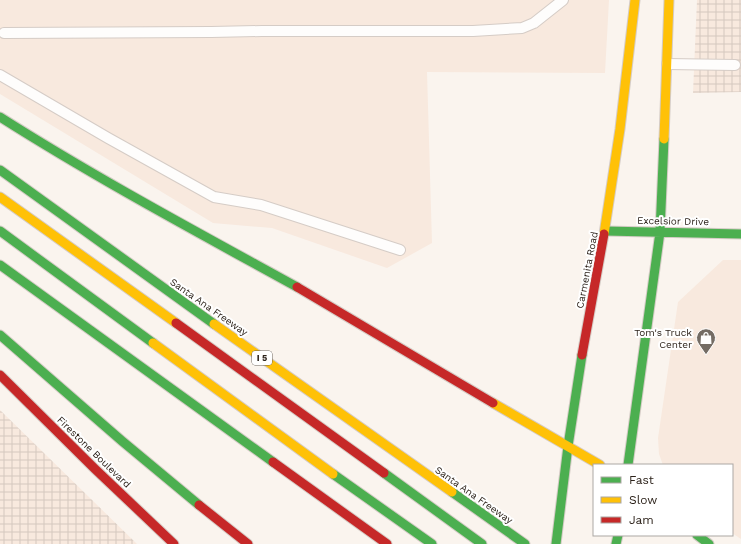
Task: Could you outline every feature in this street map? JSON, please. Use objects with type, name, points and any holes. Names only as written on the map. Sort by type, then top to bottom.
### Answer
[{"type":"main road","name":"Carmenita Road","points":[[556,544],[568,446],[605,231],[620,129],[635,0]]},
{"type":"main road","points":[[628,464],[660,232],[670,0]]},
{"type":"main road","points":[[0,117],[41,143],[166,215],[318,299],[408,354],[598,464]]},
{"type":"main road","name":"Santa Ana Freeway","points":[[0,170],[118,256],[525,544]]},
{"type":"main road","points":[[0,197],[482,544]]},
{"type":"main road","points":[[0,231],[356,491],[432,544]]},
{"type":"main road","name":"Excelsior Drive","points":[[605,231],[741,234]]},
{"type":"main road","points":[[0,265],[387,544]]},
{"type":"main road","points":[[0,335],[146,461],[248,544]]},
{"type":"main road","name":"Firestone Boulevard","points":[[0,375],[95,469],[174,544]]},
{"type":"main road","points":[[698,536],[709,544]]},
{"type":"lane","points":[[4,33],[212,32],[262,30],[473,30],[522,28],[534,23],[562,0]]},
{"type":"lane","points":[[667,64],[735,65]]},
{"type":"lane","points":[[0,75],[108,138],[214,197],[261,205],[400,250]]},
{"type":"shaded area","points":[[0,0],[609,0],[605,73],[427,72],[432,243],[387,268],[272,228],[213,223],[0,94]]},
{"type":"shaded area","points":[[697,0],[741,0],[741,92],[693,93]]},
{"type":"shaded area","name":"Tom's Truck Center","points":[[723,260],[741,260],[741,539],[733,534],[733,464],[663,464],[659,454],[658,438],[678,302]]},
{"type":"shaded area","points":[[0,410],[137,544],[0,544]]},
{"type":"traffic: fast","points":[[0,117],[36,140],[110,183],[297,287]]},
{"type":"traffic: fast","points":[[628,464],[660,232],[664,139]]},
{"type":"traffic: fast","points":[[0,170],[214,324]]},
{"type":"traffic: fast","points":[[0,231],[153,343]]},
{"type":"traffic: fast","points":[[605,231],[741,234]]},
{"type":"traffic: fast","points":[[0,265],[273,462]]},
{"type":"traffic: fast","points":[[0,335],[122,441],[199,505]]},
{"type":"traffic: fast","points":[[556,544],[568,446],[582,355]]},
{"type":"traffic: fast","points":[[384,473],[482,544]]},
{"type":"traffic: fast","points":[[333,474],[432,544]]},
{"type":"traffic: fast","points":[[452,492],[525,544]]},
{"type":"traffic: fast","points":[[616,544],[618,536]]},
{"type":"traffic: fast","points":[[698,536],[709,544]]},
{"type":"traffic: slow","points":[[604,234],[620,129],[635,0]]},
{"type":"traffic: slow","points":[[664,139],[669,0]]},
{"type":"traffic: slow","points":[[0,197],[176,323]]},
{"type":"traffic: slow","points":[[214,324],[452,492]]},
{"type":"traffic: slow","points":[[153,343],[333,474]]},
{"type":"traffic: slow","points":[[493,403],[598,464]]},
{"type":"traffic: jam","points":[[582,355],[604,234]]},
{"type":"traffic: jam","points":[[297,287],[493,403]]},
{"type":"traffic: jam","points":[[176,323],[384,473]]},
{"type":"traffic: jam","points":[[0,375],[95,469],[174,544]]},
{"type":"traffic: jam","points":[[273,462],[387,544]]},
{"type":"traffic: jam","points":[[199,505],[248,544]]},
{"type":"place","name":"Tom's Truck Center","points":[[706,355]]}]
